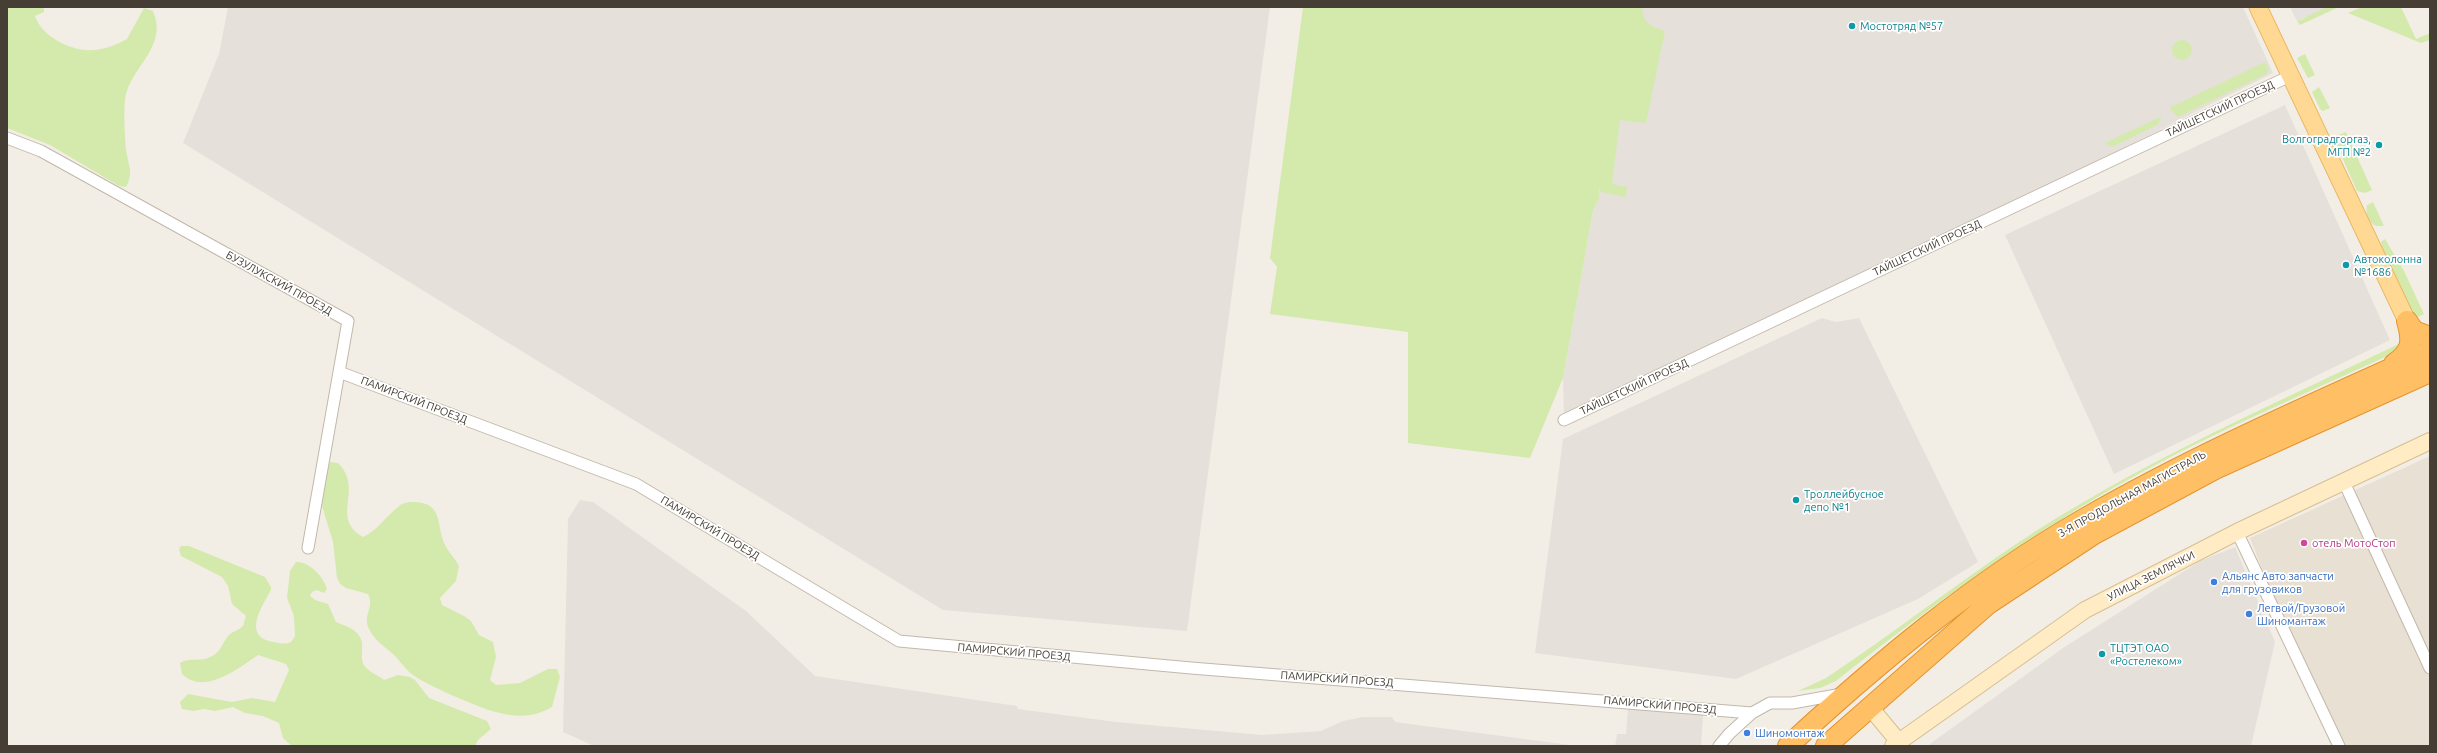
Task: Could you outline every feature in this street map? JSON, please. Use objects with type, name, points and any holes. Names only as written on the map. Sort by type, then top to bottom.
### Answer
[{"type":"highway","points":[[2407,321],[2414,331],[2430,336]]},
{"type":"highway","points":[[2372,377],[2396,362],[2410,347],[2411,339],[2407,321]]},
{"type":"highway","name":"3-Я ПРОДОЛЬНАЯ МАГИСТРАЛЬ","points":[[1788,746],[1845,693],[1977,588],[2083,520],[2206,452],[2430,351]]},
{"type":"highway","name":"3-Я ПРОДОЛЬНАЯ МАГИСТРАЛЬ","points":[[1826,746],[1869,706],[1988,604],[2094,534],[2215,470],[2430,372]]},
{"type":"main road","points":[[2258,7],[2407,321]]},
{"type":"street","name":"ТАЙШЕТСКИЙ ПРОЕЗД","points":[[1564,420],[2290,76]]},
{"type":"street","name":"БУЗУЛУКСКИЙ ПРОЕЗД","points":[[7,138],[41,151],[348,321],[308,548]]},
{"type":"street","name":"ПАМИРСКИЙ ПРОЕЗД","points":[[339,372],[636,484],[899,641],[1191,668],[1752,713]]},
{"type":"street","name":"УЛИЦА ЗЕМЛЯЧКИ","points":[[1896,744],[2084,610],[2343,480],[2430,441]]},
{"type":"street","points":[[2343,480],[2430,668]]},
{"type":"street","points":[[2237,532],[2339,746]]},
{"type":"street","points":[[1719,746],[1729,734],[1752,713],[1770,703],[1792,703],[1845,693]]},
{"type":"street","points":[[1869,706],[1896,744]]},
{"type":"shaded area","points":[[228,7],[1270,7],[1187,631],[943,610],[183,143],[219,54]]},
{"type":"shaded area","points":[[1622,7],[2243,7],[2273,73],[1834,293],[1564,420],[1563,378],[1593,211],[1599,198],[1599,185]]},
{"type":"shaded area","points":[[2290,7],[2327,7],[2297,21]]},
{"type":"shaded area","points":[[2285,105],[2390,340],[2114,474],[2005,235]]},
{"type":"shaded area","points":[[1822,318],[1836,322],[1859,318],[1978,562],[1918,599],[1736,679],[1535,653],[1563,439]]},
{"type":"shaded area","points":[[2430,456],[2430,746],[2331,746],[2250,538]]},
{"type":"shaded area","points":[[580,500],[593,502],[746,611],[815,676],[1017,706],[1018,709],[1116,722],[1262,735],[1321,731],[1343,721],[1363,717],[1392,717],[1395,722],[1578,746],[594,746],[563,732],[568,519]]},
{"type":"shaded area","points":[[2235,547],[2275,642],[2251,746],[1927,746],[2063,648],[2200,561]]},
{"type":"shaded area","points":[[1628,709],[1674,711],[1703,715],[1701,746],[1615,746],[1617,734],[1626,734]]},
{"type":"green space","points":[[7,7],[44,7],[44,12],[35,16],[44,30],[59,42],[85,50],[103,49],[127,39],[144,8],[153,11],[156,23],[156,34],[153,45],[130,84],[125,99],[124,121],[126,149],[130,168],[130,177],[126,187],[119,186],[50,145],[7,128]]},
{"type":"green space","points":[[1303,7],[1642,7],[1644,17],[1648,23],[1665,31],[1646,123],[1620,120],[1612,184],[1627,187],[1626,197],[1601,192],[1599,187],[1599,198],[1593,211],[1563,378],[1530,458],[1408,443],[1408,332],[1270,314],[1277,267],[1270,258]]},
{"type":"green space","points":[[2319,7],[2339,7],[2300,25],[2297,21],[2303,19]]},
{"type":"green space","points":[[2362,7],[2401,7],[2416,39],[2430,33],[2430,40],[2421,43],[2348,13]]},
{"type":"green space","points":[[2182,40],[2189,43],[2192,50],[2189,57],[2182,60],[2175,57],[2172,50],[2175,43]]},
{"type":"green space","points":[[2305,54],[2315,75],[2308,78],[2297,58]]},
{"type":"green space","points":[[2265,62],[2269,70],[2266,74],[2178,117],[2170,109],[2171,107]]},
{"type":"green space","points":[[2319,87],[2330,108],[2323,111],[2320,109],[2312,92]]},
{"type":"green space","points":[[2162,116],[2157,125],[2112,147],[2105,143]]},
{"type":"green space","points":[[2346,132],[2372,190],[2365,193],[2357,191],[2333,137]]},
{"type":"green space","points":[[2373,202],[2384,226],[2373,225],[2368,217],[2366,211],[2367,205]]},
{"type":"green space","points":[[2385,239],[2404,271],[2424,314],[2414,319],[2382,247],[2381,242]]},
{"type":"green space","points":[[2403,342],[2396,352],[2206,439],[2103,494],[2024,543],[1986,569],[1910,624],[1836,681],[1820,688],[1798,691],[1826,678],[2038,529],[2070,510],[2151,464],[2235,422]]},
{"type":"green space","points":[[330,462],[338,463],[345,473],[349,483],[347,512],[349,521],[353,529],[363,537],[373,531],[402,504],[408,502],[424,503],[435,511],[445,545],[459,566],[456,581],[440,598],[442,605],[471,621],[479,635],[493,642],[496,657],[490,680],[496,685],[520,683],[548,669],[557,669],[560,677],[552,707],[540,713],[516,716],[480,707],[428,684],[410,673],[394,655],[377,640],[371,633],[367,624],[367,616],[370,607],[370,599],[368,594],[346,588],[340,584],[337,578],[333,542],[322,506],[326,476]]},
{"type":"green space","points":[[181,546],[189,546],[265,577],[271,587],[271,590],[260,611],[256,627],[258,633],[263,639],[273,642],[291,642],[295,636],[294,616],[287,598],[290,571],[296,562],[306,564],[319,575],[327,589],[324,593],[317,590],[312,592],[310,596],[315,600],[328,604],[336,622],[350,628],[358,634],[362,643],[362,661],[368,670],[384,680],[398,675],[410,677],[415,680],[429,698],[487,721],[491,729],[478,740],[475,746],[292,746],[283,738],[279,723],[263,716],[245,713],[233,707],[215,711],[204,709],[193,711],[182,709],[180,702],[188,694],[232,702],[252,698],[275,702],[289,670],[286,664],[258,655],[231,673],[211,681],[200,682],[191,680],[182,674],[180,663],[187,660],[203,659],[214,655],[230,634],[243,626],[246,616],[232,604],[228,586],[222,577],[181,556],[179,549]]},
{"type":"place","name":"Мостотряд №57","points":[[1852,26]]},
{"type":"place","name":"Волгоградгоргаз, МГП №2","points":[[2379,145]]},
{"type":"place","name":"Автоколонна №1686","points":[[2346,265]]},
{"type":"place","name":"Троллейбусное депо №1","points":[[1796,500]]},
{"type":"place","name":"отель МотоСтоп","points":[[2304,543]]},
{"type":"place","name":"Альянс Авто запчасти для грузовиков","points":[[2214,582]]},
{"type":"place","name":"Легвой/Грузовой Шиномантаж","points":[[2249,614]]},
{"type":"place","name":"ТЦТЭТ ОАО «Ростелеком»","points":[[2102,654]]},
{"type":"place","name":"Шиномонтаж","points":[[1747,733]]}]
